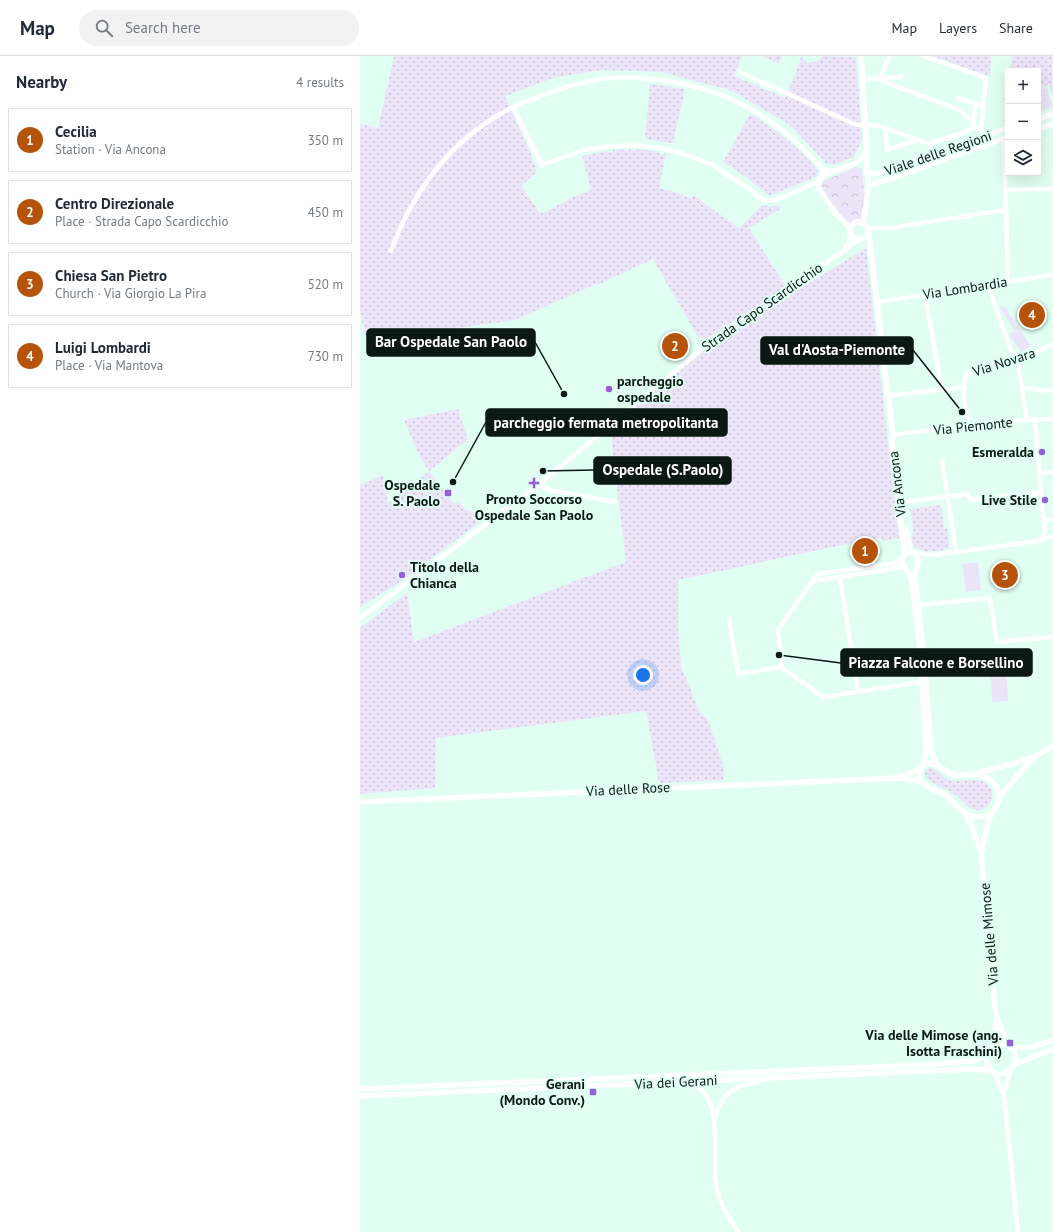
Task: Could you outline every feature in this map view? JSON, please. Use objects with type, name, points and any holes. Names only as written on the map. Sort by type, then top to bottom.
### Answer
[{"type":"street","points":[[861,56],[869,186],[863,223],[868,231],[871,250],[892,435]]},
{"type":"street","points":[[881,78],[889,56]]},
{"type":"street","points":[[923,56],[986,78],[981,129],[984,137]]},
{"type":"street","points":[[740,72],[854,124],[865,126],[878,125],[929,144],[973,128],[981,129]]},
{"type":"street","points":[[862,79],[900,77]]},
{"type":"street","points":[[391,251],[399,229],[422,187],[451,152],[472,134],[495,117],[513,107],[566,86],[592,80],[642,78],[687,84],[720,94],[771,121],[796,140],[823,169],[831,172]]},
{"type":"street","points":[[881,78],[882,81],[960,110],[974,122]]},
{"type":"street","points":[[958,98],[983,106]]},
{"type":"street","points":[[973,128],[976,104]]},
{"type":"street","points":[[513,107],[542,165],[583,150],[631,145],[660,148],[681,153],[711,164],[751,190],[760,198],[767,201],[776,200],[818,182],[822,176],[823,169]]},
{"type":"street","points":[[1041,118],[1053,114]]},
{"type":"street","points":[[1041,128],[1053,124]]},
{"type":"street","points":[[885,128],[887,150],[917,140]]},
{"type":"street","name":"Viale delle Regioni","points":[[867,172],[876,174],[1005,129]]},
{"type":"street","name":"Viale delle Regioni","points":[[869,186],[1005,137]]},
{"type":"street","points":[[1006,140],[1005,210],[1008,281]]},
{"type":"street","points":[[929,144],[932,155]]},
{"type":"street","points":[[822,176],[855,164],[861,159],[867,150]]},
{"type":"street","points":[[855,164],[860,164],[865,167],[867,172]]},
{"type":"street","points":[[818,182],[820,189],[836,214],[850,231],[853,238],[860,240],[871,250]]},
{"type":"street","points":[[1005,190],[1053,189]]},
{"type":"street","points":[[860,240],[868,231],[1005,210]]},
{"type":"street","points":[[846,250],[850,231],[855,222],[863,223]]},
{"type":"street","name":"Strada Capo Scardicchio","points":[[360,618],[539,484],[715,338],[860,240]]},
{"type":"street","name":"Via Lombardia","points":[[876,302],[1053,274]]},
{"type":"street","points":[[988,285],[1011,351],[1017,357],[1027,420]]},
{"type":"street","points":[[925,295],[942,390]]},
{"type":"street","name":"Via Novara","points":[[968,425],[964,387],[968,372],[976,368],[1035,353],[1052,346]]},
{"type":"street","name":"Via Novara","points":[[888,396],[964,387]]},
{"type":"street","points":[[1022,388],[1053,391]]},
{"type":"street","points":[[1035,419],[1040,493],[1045,532],[1038,541]]},
{"type":"street","name":"Via Piemonte","points":[[892,435],[968,425],[1035,419],[1053,419]]},
{"type":"street","name":"Via Ancona","points":[[892,435],[896,442],[907,537],[913,553]]},
{"type":"street","name":"Via Ancona","points":[[892,435],[903,537],[903,556]]},
{"type":"street","points":[[942,460],[956,552]]},
{"type":"street","points":[[1039,473],[1053,472]]},
{"type":"street","points":[[539,484],[549,490],[615,502]]},
{"type":"street","points":[[903,502],[967,494],[971,500],[1040,493]]},
{"type":"street","points":[[1042,512],[1046,517],[1052,518]]},
{"type":"street","points":[[1044,526],[1046,521],[1052,518]]},
{"type":"street","points":[[1045,532],[1052,536]]},
{"type":"street","points":[[781,667],[782,661],[778,630],[817,574],[896,563],[906,553],[928,555],[956,552],[1038,541],[1052,536]]},
{"type":"street","points":[[913,553],[917,558],[915,575],[919,605],[931,747],[932,754],[937,764]]},
{"type":"street","points":[[813,581],[905,567],[912,568],[928,555]]},
{"type":"street","points":[[903,556],[902,563],[909,572],[911,578],[920,648],[926,759],[919,770],[919,776],[921,781],[926,786],[954,801],[964,812],[971,816],[989,814],[994,810]]},
{"type":"street","points":[[840,576],[858,692]]},
{"type":"street","points":[[919,605],[990,598],[997,642],[1053,637]]},
{"type":"street","points":[[729,620],[738,674],[781,667],[823,697],[922,682]]},
{"type":"street","points":[[972,774],[1013,764],[1036,756],[1053,746]]},
{"type":"street","points":[[1000,797],[1036,756]]},
{"type":"street","points":[[923,765],[931,762],[937,764],[949,774],[982,775],[991,780],[997,787],[1000,797]]},
{"type":"street","name":"Via delle Rose","points":[[896,778],[919,770]]},
{"type":"street","name":"Via delle Rose","points":[[360,802],[896,778],[921,781]]},
{"type":"street","name":"Via delle Mimose","points":[[981,853],[989,819],[998,805],[1000,797]]},
{"type":"street","name":"Via delle Mimose","points":[[964,812],[971,824],[981,853],[996,1016],[995,1036],[990,1051]]},
{"type":"street","name":"Via delle Mimose","points":[[996,1016],[1010,1047]]},
{"type":"street","points":[[1004,1095],[993,1072],[988,1066],[987,1060],[990,1051],[1002,1044],[1010,1047],[1032,1047],[1053,1040]]},
{"type":"street","points":[[1010,1047],[1015,1055],[1015,1064],[1005,1085],[1004,1095],[1018,1232]]},
{"type":"street","points":[[1015,1064],[1053,1049]]},
{"type":"street","name":"Via dei Gerani","points":[[360,1089],[921,1065],[973,1061],[990,1051]]},
{"type":"street","name":"Via dei Gerani","points":[[360,1096],[971,1069],[993,1072]]},
{"type":"street","points":[[993,1072],[1003,1074],[1011,1070]]},
{"type":"street","points":[[714,1123],[717,1109],[725,1096],[737,1088],[757,1083],[766,1078]]},
{"type":"street","points":[[680,1082],[700,1089],[708,1096],[713,1110],[715,1178],[719,1197],[738,1232]]},
{"type":"green space","points":[[394,56],[742,56],[734,76],[785,98],[801,57],[807,63],[818,61],[822,56],[856,57],[862,139],[854,157],[833,165],[826,163],[789,124],[730,90],[661,72],[604,70],[556,77],[505,96],[531,154],[537,172],[521,186],[539,212],[544,213],[567,200],[591,190],[582,156],[607,151],[608,153],[613,152],[613,150],[648,150],[660,152],[660,154],[664,155],[666,153],[659,188],[676,192],[691,198],[693,195],[739,228],[762,205],[771,207],[779,205],[780,209],[749,228],[786,287],[708,338],[698,337],[653,259],[515,320],[366,340],[360,312],[360,124],[378,128]]},
{"type":"green space","points":[[762,56],[782,56],[779,64]]},
{"type":"green space","points":[[932,56],[991,56],[990,76]]},
{"type":"green space","points":[[1012,56],[1053,56],[1053,97],[1049,85],[1041,87],[1041,68],[1010,68]]},
{"type":"green space","points":[[650,84],[685,89],[673,143],[645,139]]},
{"type":"green space","points":[[1047,88],[1053,107],[1041,111],[1041,104],[1041,89]]},
{"type":"green space","points":[[750,114],[777,131],[793,144],[818,170],[818,175],[769,196],[746,177],[723,162]]},
{"type":"green space","points":[[856,167],[862,169],[865,200],[861,220],[854,220],[850,224],[841,215],[821,184],[823,181]]},
{"type":"green space","points":[[866,248],[899,538],[883,541],[882,538],[842,545],[678,580],[678,628],[681,666],[699,711],[708,720],[724,768],[724,780],[659,783],[646,711],[436,738],[435,788],[360,794],[360,628],[407,593],[414,642],[626,562],[610,428],[720,338]]},
{"type":"green space","points":[[1004,306],[1031,346],[1021,352],[1009,334],[1015,331],[1000,308]]},
{"type":"green space","points":[[458,409],[468,440],[429,471],[420,457],[404,420]]},
{"type":"green space","points":[[429,471],[455,505],[459,502],[466,510],[480,513],[484,519],[400,582],[360,607],[360,485],[383,475],[388,504]]},
{"type":"green space","points":[[941,505],[944,529],[948,529],[949,548],[935,551],[920,550],[913,544],[912,541],[913,528],[910,509]]},
{"type":"green space","points":[[978,562],[981,590],[966,592],[962,564]]},
{"type":"green space","points":[[1006,671],[1008,701],[992,702],[990,672]]},
{"type":"green space","points":[[930,767],[950,780],[976,780],[984,782],[989,785],[992,790],[992,800],[985,808],[981,810],[970,808],[954,794],[926,778],[925,771]]},
{"type":"place","name":"Luigi Lombardi","points":[[1032,315]]},
{"type":"place","name":"Centro Direzionale","points":[[675,346]]},
{"type":"place","name":"parcheggio ospedale","points":[[609,389]]},
{"type":"place","name":"Bar Ospedale San Paolo","points":[[564,394]]},
{"type":"place","name":"Val d'Aosta-Piemonte","points":[[962,412]]},
{"type":"place","name":"Esmeralda","points":[[1042,452]]},
{"type":"place","name":"Ospedale (S.Paolo)","points":[[543,471]]},
{"type":"place","name":"parcheggio fermata metropolitanta","points":[[453,482]]},
{"type":"place","name":"Pronto Soccorso Ospedale San Paolo","points":[[534,483]]},
{"type":"place","name":"Ospedale S. Paolo","points":[[448,493]]},
{"type":"place","name":"Live Stile","points":[[1045,500]]},
{"type":"place","name":"Cecilia","points":[[865,551]]},
{"type":"place","name":"Titolo della Chianca","points":[[402,575]]},
{"type":"place","name":"Chiesa San Pietro","points":[[1005,575]]},
{"type":"place","name":"Piazza Falcone e Borsellino","points":[[779,655]]},
{"type":"place","name":"Via delle Mimose (ang. Isotta Fraschini)","points":[[1010,1043]]},
{"type":"place","name":"Gerani (Mondo Conv.)","points":[[593,1092]]}]
